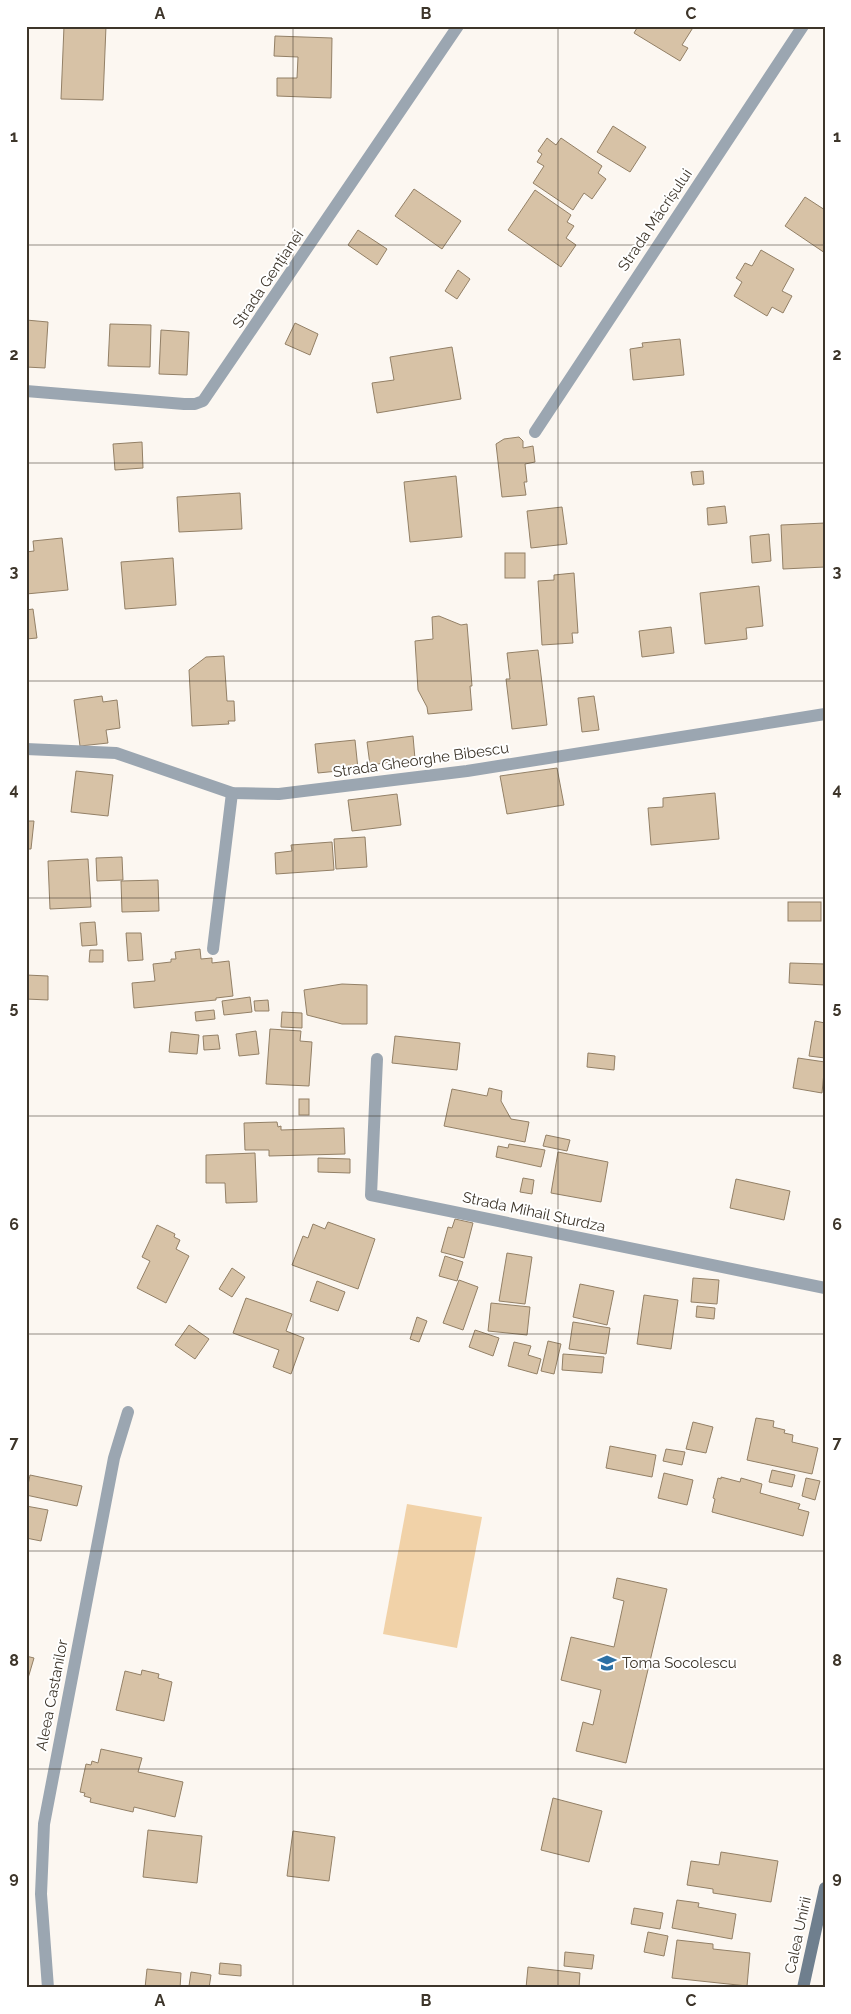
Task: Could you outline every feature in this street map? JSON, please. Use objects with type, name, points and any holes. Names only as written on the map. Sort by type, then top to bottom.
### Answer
[{"type":"main road","name":"Calea Unirii","points":[[803,1988],[825,1888]]},
{"type":"street","name":"Strada Gențianei","points":[[26,391],[184,404],[195,404],[203,401],[458,26]]},
{"type":"street","name":"Strada Măcrișului","points":[[534,432],[803,26]]},
{"type":"street","name":"Strada Gheorghe Bibescu","points":[[26,749],[116,753],[232,793],[279,794],[467,771],[825,714]]},
{"type":"street","points":[[213,949],[232,793]]},
{"type":"street","name":"Strada Mihail Sturdza","points":[[377,1059],[371,1195],[825,1288]]},
{"type":"street","name":"Aleea Castanilor","points":[[48,1988],[41,1894],[44,1824],[114,1458],[128,1412]]},
{"type":"shaded area","points":[[407,1504],[482,1517],[457,1648],[383,1634]]},
{"type":"building","points":[[64,26],[106,26],[103,100],[61,99]]},
{"type":"building","points":[[634,26],[694,26],[682,45],[688,48],[680,61],[634,33],[637,28]]},
{"type":"building","points":[[275,36],[332,38],[331,98],[277,96],[277,78],[297,78],[298,57],[274,56]]},
{"type":"building","points":[[613,126],[646,147],[630,172],[597,152]]},
{"type":"building","points":[[547,138],[556,145],[561,138],[602,166],[598,173],[606,179],[592,199],[584,193],[573,210],[533,183],[544,166],[537,162],[542,154],[538,151]]},
{"type":"building","points":[[414,189],[461,221],[442,249],[395,216]]},
{"type":"building","points":[[535,190],[571,215],[567,222],[574,226],[566,238],[576,245],[561,267],[508,230]]},
{"type":"building","points":[[805,197],[825,210],[825,253],[785,226]]},
{"type":"building","points":[[358,230],[387,249],[377,265],[348,245]]},
{"type":"building","points":[[761,250],[794,269],[782,291],[792,296],[783,313],[772,307],[767,316],[734,296],[742,282],[736,278],[745,263],[752,266]]},
{"type":"building","points":[[458,270],[470,279],[457,299],[445,291]]},
{"type":"building","points":[[26,320],[48,322],[45,368],[26,367]]},
{"type":"building","points":[[295,323],[318,334],[310,355],[285,344]]},
{"type":"building","points":[[110,324],[151,325],[150,367],[108,366]]},
{"type":"building","points":[[161,330],[189,332],[187,375],[159,374]]},
{"type":"building","points":[[680,339],[684,375],[633,380],[630,349],[643,347],[642,343]]},
{"type":"building","points":[[452,347],[461,399],[377,413],[372,383],[394,380],[390,357]]},
{"type":"building","points":[[519,437],[523,441],[523,448],[533,446],[535,462],[525,464],[527,482],[524,482],[526,495],[502,497],[496,444],[504,439]]},
{"type":"building","points":[[142,442],[143,468],[115,470],[113,444]]},
{"type":"building","points":[[703,471],[704,484],[693,485],[691,472]]},
{"type":"building","points":[[456,476],[462,537],[410,542],[404,482]]},
{"type":"building","points":[[240,493],[242,529],[179,532],[177,497]]},
{"type":"building","points":[[725,506],[727,523],[708,525],[707,508]]},
{"type":"building","points":[[562,507],[567,544],[531,548],[527,511]]},
{"type":"building","points":[[825,523],[825,567],[783,569],[781,525]]},
{"type":"building","points":[[769,534],[771,561],[752,563],[750,536]]},
{"type":"building","points":[[62,538],[68,590],[26,594],[26,552],[34,551],[33,541]]},
{"type":"building","points":[[505,553],[525,553],[525,578],[505,578]]},
{"type":"building","points":[[173,558],[176,605],[125,609],[121,562]]},
{"type":"building","points":[[574,573],[578,633],[572,633],[573,643],[542,645],[538,581],[554,580],[554,575]]},
{"type":"building","points":[[759,586],[763,626],[746,628],[747,639],[705,644],[700,593]]},
{"type":"building","points":[[33,609],[37,638],[26,639],[26,610]]},
{"type":"building","points":[[439,616],[461,625],[467,624],[472,710],[428,714],[427,707],[418,690],[415,641],[433,639],[432,617]]},
{"type":"building","points":[[671,627],[674,653],[642,657],[639,631]]},
{"type":"building","points":[[538,650],[547,725],[512,729],[506,679],[510,679],[507,653]]},
{"type":"building","points":[[224,656],[227,701],[234,701],[235,721],[228,721],[229,724],[192,726],[189,670],[206,657]]},
{"type":"building","points":[[102,696],[103,702],[117,700],[120,728],[106,730],[108,743],[80,746],[74,700]]},
{"type":"building","points":[[594,696],[599,730],[582,732],[578,698]]},
{"type":"building","points":[[413,736],[415,759],[370,765],[367,742]]},
{"type":"building","points":[[355,740],[358,769],[318,773],[315,744]]},
{"type":"building","points":[[557,768],[564,805],[507,814],[500,776]]},
{"type":"building","points":[[76,771],[113,775],[108,816],[71,812]]},
{"type":"building","points":[[715,793],[719,839],[651,845],[648,808],[663,807],[663,798]]},
{"type":"building","points":[[397,794],[401,825],[352,831],[348,800]]},
{"type":"building","points":[[26,821],[34,821],[31,849],[26,849]]},
{"type":"building","points":[[365,837],[367,867],[336,869],[334,839]]},
{"type":"building","points":[[332,842],[334,870],[276,874],[275,853],[292,851],[291,845]]},
{"type":"building","points":[[122,857],[123,880],[97,881],[96,858]]},
{"type":"building","points":[[88,859],[91,907],[50,909],[48,861]]},
{"type":"building","points":[[158,880],[159,911],[122,912],[121,881]]},
{"type":"building","points":[[788,902],[821,902],[821,921],[788,921]]},
{"type":"building","points":[[95,922],[97,945],[82,946],[80,923]]},
{"type":"building","points":[[126,933],[141,933],[143,960],[128,961]]},
{"type":"building","points":[[200,949],[201,959],[212,958],[212,963],[229,961],[233,996],[216,998],[216,1000],[134,1008],[132,983],[155,981],[153,964],[171,962],[171,959],[176,959],[175,952]]},
{"type":"building","points":[[90,950],[103,950],[103,962],[89,962]]},
{"type":"building","points":[[790,963],[825,964],[825,985],[789,983]]},
{"type":"building","points":[[26,975],[48,976],[48,1000],[26,999]]},
{"type":"building","points":[[342,984],[367,985],[367,1024],[342,1024],[307,1015],[304,990]]},
{"type":"building","points":[[250,997],[252,1012],[224,1015],[222,1001]]},
{"type":"building","points":[[268,1000],[269,1011],[255,1011],[254,1001]]},
{"type":"building","points":[[214,1010],[215,1019],[196,1021],[195,1012]]},
{"type":"building","points":[[282,1012],[302,1013],[302,1028],[281,1027]]},
{"type":"building","points":[[815,1021],[825,1023],[825,1058],[809,1056]]},
{"type":"building","points":[[270,1029],[301,1031],[300,1041],[312,1042],[309,1086],[266,1084]]},
{"type":"building","points":[[256,1031],[259,1054],[239,1056],[236,1034]]},
{"type":"building","points":[[171,1032],[199,1035],[197,1054],[169,1052]]},
{"type":"building","points":[[218,1035],[220,1049],[204,1050],[203,1036]]},
{"type":"building","points":[[395,1036],[460,1043],[457,1070],[392,1063]]},
{"type":"building","points":[[588,1053],[615,1056],[614,1070],[587,1067]]},
{"type":"building","points":[[798,1058],[825,1062],[822,1093],[793,1088]]},
{"type":"building","points":[[489,1088],[502,1091],[501,1101],[511,1119],[529,1122],[525,1142],[444,1126],[452,1089],[487,1096]]},
{"type":"building","points":[[299,1099],[309,1099],[309,1115],[299,1115]]},
{"type":"building","points":[[277,1122],[278,1127],[281,1126],[281,1130],[344,1128],[345,1154],[269,1156],[269,1150],[245,1150],[244,1123]]},
{"type":"building","points":[[546,1135],[570,1140],[567,1151],[543,1146]]},
{"type":"building","points":[[509,1144],[545,1150],[541,1167],[496,1157],[498,1146],[508,1148]]},
{"type":"building","points":[[558,1152],[608,1162],[601,1202],[551,1193]]},
{"type":"building","points":[[255,1153],[257,1202],[226,1203],[225,1183],[206,1183],[206,1155]]},
{"type":"building","points":[[318,1158],[350,1159],[350,1173],[318,1172]]},
{"type":"building","points":[[523,1178],[534,1180],[532,1194],[520,1192]]},
{"type":"building","points":[[736,1179],[790,1191],[784,1220],[730,1208]]},
{"type":"building","points":[[455,1219],[473,1223],[464,1258],[441,1252],[448,1227],[452,1228]]},
{"type":"building","points":[[328,1222],[375,1239],[358,1289],[292,1265],[303,1236],[308,1238],[313,1224],[325,1229]]},
{"type":"building","points":[[157,1225],[175,1234],[174,1237],[180,1240],[176,1249],[189,1256],[166,1303],[137,1288],[150,1261],[142,1257]]},
{"type":"building","points":[[507,1253],[532,1257],[525,1304],[499,1301]]},
{"type":"building","points":[[445,1256],[463,1262],[457,1281],[439,1276]]},
{"type":"building","points":[[232,1268],[245,1277],[232,1297],[219,1289]]},
{"type":"building","points":[[693,1278],[719,1280],[717,1304],[691,1302]]},
{"type":"building","points":[[459,1280],[478,1287],[463,1330],[443,1323]]},
{"type":"building","points":[[317,1281],[345,1292],[338,1311],[310,1301]]},
{"type":"building","points":[[580,1284],[614,1291],[607,1325],[573,1317]]},
{"type":"building","points":[[644,1295],[678,1300],[671,1349],[637,1344]]},
{"type":"building","points":[[246,1298],[292,1314],[286,1331],[304,1338],[291,1374],[273,1367],[279,1350],[233,1333]]},
{"type":"building","points":[[491,1303],[530,1307],[527,1335],[488,1331]]},
{"type":"building","points":[[697,1306],[715,1308],[714,1319],[696,1317]]},
{"type":"building","points":[[417,1317],[427,1321],[419,1342],[410,1339]]},
{"type":"building","points":[[573,1322],[610,1328],[606,1354],[569,1349]]},
{"type":"building","points":[[189,1325],[209,1339],[195,1359],[175,1345]]},
{"type":"building","points":[[475,1330],[499,1338],[493,1356],[469,1347]]},
{"type":"building","points":[[548,1341],[561,1344],[554,1374],[541,1371]]},
{"type":"building","points":[[514,1342],[531,1346],[528,1355],[541,1359],[537,1374],[508,1366]]},
{"type":"building","points":[[563,1354],[604,1357],[602,1373],[562,1370]]},
{"type":"building","points":[[756,1418],[774,1421],[773,1427],[785,1430],[784,1433],[793,1435],[792,1442],[818,1448],[812,1474],[747,1460]]},
{"type":"building","points":[[693,1422],[713,1427],[706,1453],[686,1449]]},
{"type":"building","points":[[610,1446],[656,1455],[652,1477],[606,1468]]},
{"type":"building","points":[[666,1449],[685,1452],[682,1465],[663,1461]]},
{"type":"building","points":[[772,1470],[795,1475],[792,1487],[769,1482]]},
{"type":"building","points":[[664,1473],[693,1480],[687,1505],[658,1498]]},
{"type":"building","points":[[30,1475],[82,1486],[77,1506],[26,1495]]},
{"type":"building","points":[[721,1477],[740,1482],[741,1478],[762,1484],[760,1493],[800,1504],[798,1509],[809,1512],[803,1536],[712,1512],[718,1478],[721,1479]]},
{"type":"building","points":[[806,1478],[820,1481],[815,1500],[802,1496]]},
{"type":"building","points":[[26,1506],[48,1510],[41,1541],[26,1538]]},
{"type":"building","name":"Toma Socolescu","points":[[617,1578],[667,1589],[626,1763],[576,1751],[583,1722],[593,1725],[601,1690],[561,1680],[571,1637],[614,1647],[624,1601],[613,1598]]},
{"type":"building","points":[[26,1656],[34,1658],[26,1685]]},
{"type":"building","points":[[142,1670],[159,1674],[158,1678],[172,1682],[164,1721],[116,1710],[125,1671],[141,1675]]},
{"type":"building","points":[[101,1749],[142,1758],[138,1772],[183,1782],[175,1817],[134,1807],[133,1812],[90,1802],[91,1798],[84,1796],[85,1793],[80,1792],[86,1764],[91,1765],[92,1761],[98,1763]]},
{"type":"building","points":[[553,1798],[602,1811],[589,1862],[541,1850]]},
{"type":"building","points":[[148,1830],[202,1836],[197,1883],[143,1877]]},
{"type":"building","points":[[293,1831],[335,1837],[329,1881],[287,1876]]},
{"type":"building","points":[[721,1852],[778,1861],[771,1902],[713,1893],[713,1889],[687,1885],[691,1861],[719,1865]]},
{"type":"building","points":[[677,1900],[699,1903],[698,1907],[736,1914],[732,1939],[672,1928]]},
{"type":"building","points":[[634,1908],[663,1913],[660,1929],[631,1924]]},
{"type":"building","points":[[648,1932],[668,1936],[664,1956],[644,1952]]},
{"type":"building","points":[[677,1940],[713,1944],[713,1949],[750,1953],[747,1986],[672,1978]]},
{"type":"building","points":[[565,1952],[594,1955],[592,1969],[564,1966]]},
{"type":"building","points":[[220,1963],[241,1965],[241,1976],[219,1974]]},
{"type":"building","points":[[528,1967],[580,1973],[579,1988],[526,1988]]},
{"type":"building","points":[[147,1969],[181,1973],[180,1988],[145,1988]]},
{"type":"building","points":[[191,1972],[211,1975],[209,1988],[189,1986]]},
{"type":"place","name":"Toma Socolescu","points":[[607,1663]]}]
